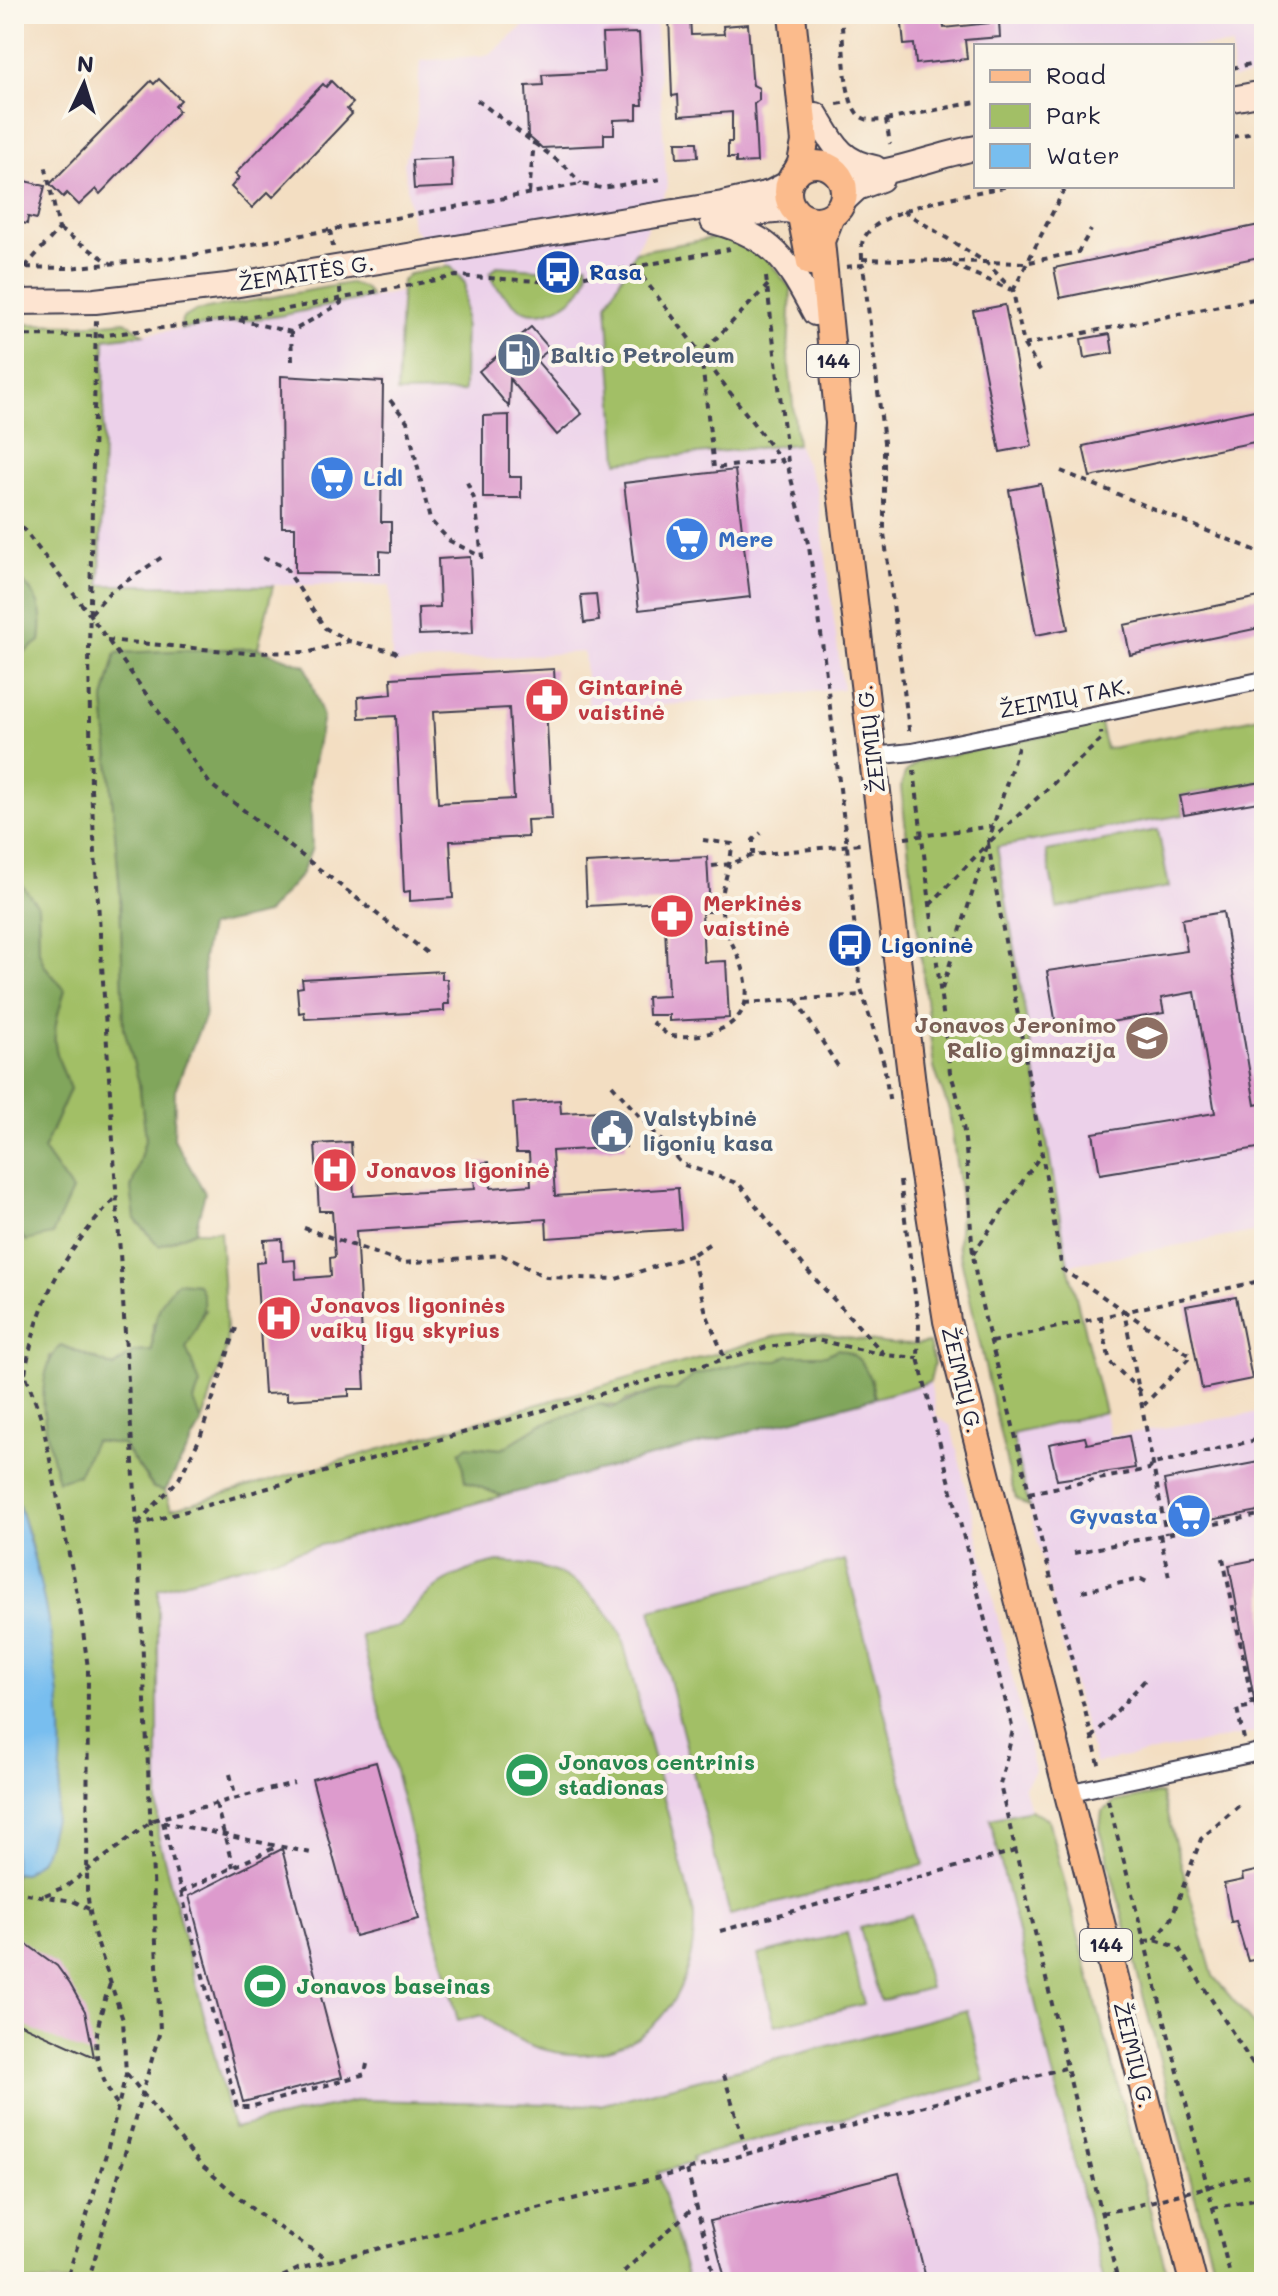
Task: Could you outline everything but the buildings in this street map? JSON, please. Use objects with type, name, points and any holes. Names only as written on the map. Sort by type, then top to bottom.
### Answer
[{"type":"main road","name":"ŽEIMIŲ G.","points":[[792,14],[805,142],[788,196],[807,235],[826,424],[837,459]]},
{"type":"main road","name":"ŽEIMIŲ G.","points":[[805,14],[827,109],[821,151],[844,189],[823,231],[833,265],[839,423],[837,459],[918,1135],[947,1321],[1193,2282]]},
{"type":"main road","points":[[1234,99],[1264,93]]},
{"type":"main road","points":[[827,109],[839,154],[887,173]]},
{"type":"main road","points":[[799,214],[813,220],[837,208],[857,188],[887,173],[974,149]]},
{"type":"main road","points":[[792,178],[812,165],[855,175],[887,173],[974,156]]},
{"type":"main road","points":[[833,265],[836,228],[887,173]]},
{"type":"main road","name":"ŽEMAITĖS G.","points":[[14,302],[95,301],[227,286],[723,204],[770,193],[792,178]]},
{"type":"main road","name":"ŽEMAITĖS G.","points":[[596,227],[636,228],[786,210],[799,214]]},
{"type":"main road","points":[[707,219],[757,236],[776,250],[793,271],[815,313]]},
{"type":"street","name":"ŽEIMIŲ TAK.","points":[[873,756],[912,752],[1264,680]]},
{"type":"street","points":[[1067,1793],[1264,1751]]},
{"type":"path","points":[[841,14],[849,102],[858,116],[868,121],[886,120],[974,102]]},
{"type":"path","points":[[1234,68],[1264,61]]},
{"type":"path","points":[[477,100],[566,167],[581,184]]},
{"type":"path","points":[[827,109],[849,102]]},
{"type":"path","points":[[886,120],[890,144]]},
{"type":"path","points":[[1234,137],[1264,131]]},
{"type":"path","points":[[529,193],[534,142]]},
{"type":"path","points":[[45,164],[59,229],[111,264]]},
{"type":"path","points":[[14,267],[111,264],[187,256],[581,184],[601,188],[662,179]]},
{"type":"path","points":[[1000,188],[903,211],[875,226],[862,241],[884,442],[884,533],[950,1072],[963,1107],[969,1147],[967,1205],[972,1256],[1029,1493],[1232,2282]]},
{"type":"path","points":[[1013,291],[1065,188]]},
{"type":"path","points":[[903,211],[987,263],[1013,291],[1024,345],[1042,373]]},
{"type":"path","points":[[24,268],[59,229]]},
{"type":"path","points":[[236,319],[291,332],[341,303],[330,230]]},
{"type":"path","points":[[833,265],[937,258],[1025,263],[1078,252],[1091,230]]},
{"type":"path","points":[[14,335],[97,336],[236,319],[456,276],[553,282],[729,249],[740,252]]},
{"type":"path","points":[[937,258],[1013,291]]},
{"type":"path","points":[[635,267],[789,471]]},
{"type":"path","points":[[765,274],[789,471],[809,547],[863,995],[884,1064],[890,1110]]},
{"type":"path","points":[[701,354],[768,285]]},
{"type":"path","points":[[1024,345],[1264,297]]},
{"type":"path","points":[[88,2282],[160,2031],[153,1820],[137,1525],[91,789],[90,615],[97,336],[95,301]]},
{"type":"path","points":[[291,332],[292,361]]},
{"type":"path","points":[[701,354],[714,468],[782,460]]},
{"type":"path","points":[[390,400],[407,421],[430,520],[450,541],[482,557],[475,501],[467,482]]},
{"type":"path","points":[[1061,471],[1264,554]]},
{"type":"path","points":[[14,517],[90,615],[210,784],[431,956]]},
{"type":"path","points":[[90,615],[109,593],[162,557]]},
{"type":"path","points":[[263,558],[285,567],[325,628],[349,641],[395,652],[400,657]]},
{"type":"path","points":[[107,640],[246,653],[310,652],[349,641]]},
{"type":"path","points":[[930,905],[988,843],[1102,739],[1098,714]]},
{"type":"path","points":[[941,993],[1023,729]]},
{"type":"path","points":[[712,866],[731,864],[753,855],[993,826]]},
{"type":"path","points":[[753,855],[753,840],[761,833]]},
{"type":"path","points":[[652,1022],[669,1036],[715,1034],[734,1024],[744,1003],[742,967],[724,926],[722,911],[721,889],[731,864],[732,844],[703,840]]},
{"type":"path","points":[[988,843],[1062,1269],[1191,1356],[1144,1405]]},
{"type":"path","points":[[744,1003],[863,995]]},
{"type":"path","points":[[796,1000],[839,1068]]},
{"type":"path","points":[[612,1085],[682,1164],[739,1184],[807,1270],[886,1355]]},
{"type":"path","points":[[972,1256],[1042,1153]]},
{"type":"path","points":[[899,1172],[919,1325],[918,1358],[1013,1730],[1000,1785],[1118,2282]]},
{"type":"path","points":[[25,1374],[43,1298],[80,1237],[115,1198]]},
{"type":"path","points":[[304,1228],[403,1263],[502,1255],[546,1277],[616,1279],[692,1255],[709,1244]]},
{"type":"path","points":[[692,1255],[706,1313],[725,1359]]},
{"type":"path","points":[[992,1342],[1264,1280]]},
{"type":"path","points":[[1124,1311],[1154,1464],[1169,1577]]},
{"type":"path","points":[[1100,1316],[1110,1362],[1141,1392]]},
{"type":"path","points":[[137,1525],[179,1479],[212,1406],[236,1328]]},
{"type":"path","points":[[137,1525],[767,1347],[816,1340],[886,1355],[918,1358]]},
{"type":"path","points":[[14,1343],[42,1420],[80,1609],[88,1668],[84,1870],[89,1909],[123,2020],[126,2074],[66,2282]]},
{"type":"path","points":[[1029,1493],[1149,1469],[1154,1464],[1264,1438]]},
{"type":"path","points":[[1074,1553],[1264,1514]]},
{"type":"path","points":[[1223,1558],[1253,1706]]},
{"type":"path","points":[[1082,1591],[1141,1579],[1147,1582]]},
{"type":"path","points":[[1092,1738],[1145,1680]]},
{"type":"path","points":[[1244,1740],[1237,1709],[1264,1704]]},
{"type":"path","points":[[230,1774],[236,1798]]},
{"type":"path","points":[[45,1895],[67,1886],[153,1820],[294,1783]]},
{"type":"path","points":[[1155,1940],[1171,1919],[1201,1839],[1243,1802]]},
{"type":"path","points":[[216,1804],[233,1867]]},
{"type":"path","points":[[153,1820],[311,1853]]},
{"type":"path","points":[[163,1822],[237,2107],[250,2107],[365,2074],[367,2064]]},
{"type":"path","points":[[181,1892],[277,1846]]},
{"type":"path","points":[[720,1931],[1015,1851]]},
{"type":"path","points":[[14,1892],[73,1901],[89,1909]]},
{"type":"path","points":[[1144,1941],[1155,1940],[1178,1947],[1264,2082]]},
{"type":"path","points":[[111,1983],[95,2030],[101,2075],[118,2106]]},
{"type":"path","points":[[272,2282],[298,2269],[687,2170],[1065,2068]]},
{"type":"path","points":[[126,2074],[200,2164],[257,2213],[329,2261]]},
{"type":"path","points":[[724,2075],[747,2153]]},
{"type":"path","points":[[687,2170],[716,2282]]},
{"type":"path","points":[[1102,2213],[1264,2172]]},
{"type":"path","points":[[1213,2208],[1264,2197]]},
{"type":"path","points":[[621,2282],[620,2275],[695,2206]]},
{"type":"shaded area","points":[[537,14],[655,14],[667,189],[607,304],[618,462],[797,444],[817,489],[843,689],[589,712],[584,652],[392,664],[390,585],[100,585],[105,339],[279,316],[400,292],[397,393],[465,283],[412,227],[404,162],[416,127],[420,61],[490,55]]},
{"type":"shaded area","points":[[975,14],[1264,14],[1264,73],[1234,79],[1234,44],[980,44]]},
{"type":"shaded area","name":"Jonavos Jeronimo Ralio gimnazija","points":[[1264,781],[1264,1230],[1068,1265],[997,847],[1184,815],[1181,796]]},
{"type":"shaded area","points":[[930,1382],[937,1417],[951,1426],[1035,1771],[1024,1788],[1030,1810],[990,1819],[1104,2282],[688,2282],[657,2173],[692,2163],[692,2157],[967,2010],[600,2105],[360,2100],[233,2129],[158,1835],[157,1589]]},
{"type":"shaded area","points":[[1105,1412],[1110,1436],[1264,1412],[1264,1731],[1095,1763],[1064,1651],[1012,1434]]},
{"type":"green space","points":[[736,234],[751,239],[791,289],[788,355],[797,444],[618,462],[607,304],[635,252]]},
{"type":"green space","points":[[587,264],[588,274],[584,284],[570,301],[538,313],[516,306],[492,281],[490,273],[497,266],[550,270]]},
{"type":"green space","points":[[450,266],[465,283],[464,392],[397,393],[402,281],[410,274]]},
{"type":"green space","points":[[350,283],[365,288],[371,297],[279,316],[181,329],[182,319],[196,311]]},
{"type":"green space","points":[[125,321],[144,334],[105,339],[100,585],[273,586],[258,648],[116,653],[104,699],[120,892],[124,1028],[139,1083],[146,1137],[131,1189],[159,1246],[195,1231],[220,1231],[227,1346],[202,1423],[194,1401],[200,1384],[186,1348],[205,1310],[153,1323],[152,1351],[134,1352],[114,1367],[72,1349],[50,1356],[48,1373],[78,1475],[93,1441],[122,1444],[153,1488],[165,1491],[171,1509],[776,1336],[814,1334],[891,1344],[929,1343],[934,1363],[930,1382],[875,1398],[871,1379],[826,1355],[788,1355],[778,1361],[752,1361],[694,1375],[675,1390],[660,1390],[626,1400],[619,1406],[599,1404],[583,1409],[540,1425],[502,1449],[476,1446],[465,1481],[502,1496],[158,1589],[158,1835],[233,2128],[360,2100],[600,2105],[967,2010],[985,2081],[692,2157],[693,2162],[658,2173],[688,2282],[14,2282],[14,1873],[24,1874],[61,1728],[49,1632],[30,1540],[14,1490],[14,1226],[26,1241],[72,1191],[43,1150],[70,1089],[55,1041],[56,1020],[64,990],[44,965],[39,951],[38,907],[16,877],[14,660],[40,641],[41,621],[33,595],[14,574],[14,324],[82,325]]},
{"type":"green space","points":[[14,574],[34,595],[41,620],[40,641],[14,660]]},
{"type":"green space","points":[[258,648],[306,666],[323,717],[310,782],[312,848],[301,875],[266,914],[209,927],[203,958],[205,1015],[175,1090],[174,1139],[205,1193],[195,1231],[159,1246],[135,1219],[131,1189],[146,1137],[139,1083],[124,1028],[120,892],[104,700],[116,653]]},
{"type":"green space","points":[[1264,716],[1264,781],[1181,796],[1184,815],[997,847],[1068,1265],[1105,1412],[1012,1434],[1029,1507],[1016,1498],[1011,1483],[958,1245],[961,1199],[949,1110],[934,1068],[901,787],[905,773],[917,762],[1100,724],[1106,749]]},
{"type":"green space","points":[[1158,830],[1169,887],[1057,908],[1046,851]]},
{"type":"green space","points":[[14,842],[16,877],[38,906],[39,951],[44,965],[65,990],[55,1041],[70,1089],[43,1150],[72,1191],[52,1235],[26,1241],[14,1226]]},
{"type":"green space","points":[[178,1282],[198,1284],[202,1293],[201,1316],[186,1348],[200,1384],[194,1401],[202,1423],[165,1491],[154,1488],[122,1444],[94,1441],[78,1475],[58,1481],[44,1410],[43,1392],[51,1358],[61,1345],[114,1367],[134,1352],[152,1351],[158,1314],[165,1297]]},
{"type":"green space","points":[[838,1349],[860,1361],[868,1374],[875,1398],[502,1496],[465,1481],[460,1452],[467,1446],[502,1449],[540,1425],[599,1404],[612,1408],[660,1390],[676,1390],[694,1375],[752,1361],[778,1361],[788,1355],[826,1355]]},
{"type":"green space","points":[[845,1560],[924,1865],[730,1915],[651,1610]]},
{"type":"green space","name":"Jonavos centrinis stadionas","points":[[498,1562],[538,1567],[570,1579],[597,1601],[621,1634],[694,1914],[690,1958],[676,1995],[654,2024],[626,2044],[592,2053],[556,2052],[519,2040],[482,2015],[458,2021],[361,1636],[400,1626],[420,1602],[454,1576]]},
{"type":"green space","points":[[1161,1793],[1213,1976],[1264,2037],[1264,2282],[1217,2282],[1100,1828],[1102,1812],[1114,1802]]},
{"type":"green space","points":[[1030,1810],[1048,1819],[1169,2282],[1104,2282],[990,1819]]},
{"type":"green space","points":[[911,1915],[930,1988],[880,2001],[860,1928]]},
{"type":"green space","points":[[847,1933],[864,2004],[775,2025],[758,1955]]},
{"type":"water","points":[[14,1490],[47,1615],[60,1708],[58,1796],[47,1846],[42,1857],[24,1874],[14,1873]]},
{"type":"place","name":"Rasa","points":[[558,272]]},
{"type":"place","name":"Baltic Petroleum","points":[[519,355]]},
{"type":"place","name":"Lidl","points":[[332,478]]},
{"type":"place","name":"Mere","points":[[687,539]]},
{"type":"place","name":"Gintarinė vaistinė","points":[[547,700]]},
{"type":"place","name":"Merkinės vaistinė","points":[[672,916]]},
{"type":"place","name":"Ligoninė","points":[[850,945]]},
{"type":"place","name":"Jonavos Jeronimo Ralio gimnazija","points":[[1147,1038]]},
{"type":"place","name":"Valstybinė ligonių kasa","points":[[612,1131]]},
{"type":"place","name":"Jonavos ligoninė","points":[[335,1170]]},
{"type":"place","name":"Jonavos ligoninės vaikų ligų skyrius","points":[[279,1318]]},
{"type":"place","name":"Gyvasta","points":[[1189,1516]]},
{"type":"place","name":"Jonavos centrinis stadionas","points":[[527,1775]]},
{"type":"place","name":"Jonavos baseinas","points":[[265,1986]]}]
